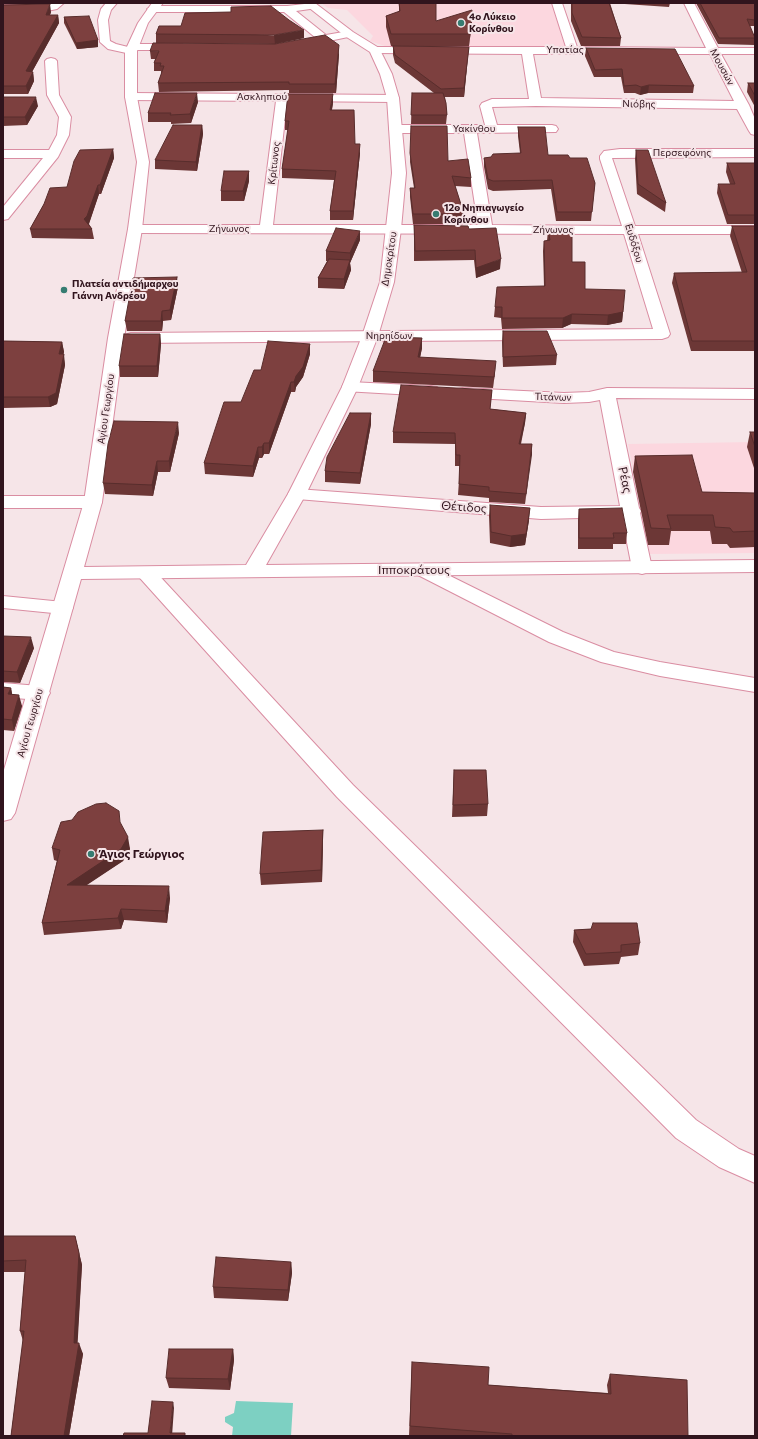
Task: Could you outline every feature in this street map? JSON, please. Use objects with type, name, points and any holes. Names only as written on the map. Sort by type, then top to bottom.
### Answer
[{"type":"street","points":[[112,3],[106,9],[103,20],[105,42],[112,47],[132,49],[194,47]]},
{"type":"street","points":[[557,3],[572,50]]},
{"type":"street","name":"Μουσών","points":[[689,3],[713,51],[743,105],[755,131]]},
{"type":"street","points":[[3,8],[56,5]]},
{"type":"street","points":[[155,6],[287,9],[311,5],[349,34],[375,50]]},
{"type":"street","name":"Αγίου Γεωργίου","points":[[3,813],[93,502],[116,338],[135,229],[143,162],[131,97],[132,49],[143,23],[155,6]]},
{"type":"street","points":[[287,9],[324,39]]},
{"type":"street","points":[[293,45],[349,34]]},
{"type":"street","name":"Υπατίας","points":[[375,50],[755,51]]},
{"type":"street","name":"Δημοκρίτου","points":[[253,571],[297,494],[350,388],[370,336],[387,282],[399,174],[393,98],[386,74],[375,50]]},
{"type":"street","points":[[527,50],[536,102]]},
{"type":"street","points":[[3,216],[53,154],[63,135],[65,118],[53,95],[51,61]]},
{"type":"street","name":"Ασκληπιού","points":[[131,97],[393,98]]},
{"type":"street","name":"Κρίτωνος","points":[[266,229],[282,97]]},
{"type":"street","points":[[40,100],[55,100]]},
{"type":"street","name":"Νιόβης","points":[[492,129],[486,106],[488,104],[536,102],[743,105]]},
{"type":"street","name":"Υακίνθου","points":[[395,129],[552,129]]},
{"type":"street","points":[[470,129],[486,230]]},
{"type":"street","name":"Περσεφόνης","points":[[609,154],[755,153]]},
{"type":"street","points":[[3,154],[53,154]]},
{"type":"street","name":"Ευδόξου","points":[[609,154],[606,159],[630,230],[662,334]]},
{"type":"street","name":"Ζήνωνος","points":[[135,229],[755,230]]},
{"type":"street","name":"Νηρηίδων","points":[[116,338],[662,334]]},
{"type":"street","name":"Τιτάνων","points":[[350,388],[564,398],[589,397],[607,393],[755,394]]},
{"type":"street","name":"Ρέας","points":[[607,393],[632,511],[642,568]]},
{"type":"street","name":"Θέτιδος","points":[[297,494],[541,512],[632,511]]},
{"type":"street","points":[[3,502],[93,502]]},
{"type":"street","name":"Ιπποκράτους","points":[[73,573],[755,566]]},
{"type":"street","points":[[423,570],[556,637],[608,657],[660,669],[755,685]]},
{"type":"street","points":[[146,573],[344,791],[686,1129],[729,1158],[755,1170]]},
{"type":"street","points":[[3,602],[63,608]]},
{"type":"street","points":[[3,690],[38,693]]},
{"type":"shaded area","name":"4ο Λύκειο Κορίνθου","points":[[321,3],[556,3],[567,48],[388,47],[370,41],[373,36],[347,10],[328,8]]},
{"type":"shaded area","points":[[755,442],[755,553],[650,554],[628,444]]},
{"type":"shaded area","points":[[236,1401],[293,1403],[291,1436],[232,1436],[233,1427],[225,1422],[225,1417],[234,1413]]},
{"type":"building","points":[[399,3],[436,3],[436,21],[472,10],[470,34],[391,34],[386,16],[400,11]]},
{"type":"building","points":[[572,3],[609,3],[621,38],[582,37],[572,13]]},
{"type":"building","points":[[700,3],[755,3],[755,20],[747,19],[755,38],[719,38]]},
{"type":"building","points":[[50,4],[46,15],[58,15],[26,71],[33,72],[26,86],[3,86],[3,5]]},
{"type":"building","points":[[271,6],[304,30],[274,35],[156,34],[159,26],[181,26],[185,13],[231,12],[231,7]]},
{"type":"building","points":[[89,16],[98,40],[76,43],[64,17]]},
{"type":"building","points":[[325,35],[339,45],[335,84],[289,84],[289,82],[158,83],[164,66],[160,66],[161,63],[154,63],[159,51],[150,51],[153,43],[275,44]]},
{"type":"building","points":[[393,46],[469,47],[464,88],[441,89],[395,55]]},
{"type":"building","points":[[586,48],[675,49],[694,86],[624,86],[622,69],[595,70]]},
{"type":"building","points":[[748,83],[755,83],[755,96]]},
{"type":"building","points":[[155,93],[197,93],[190,114],[170,115],[171,113],[148,113]]},
{"type":"building","points":[[412,93],[443,93],[447,115],[411,115]]},
{"type":"building","points":[[288,94],[333,94],[330,110],[354,110],[355,144],[360,144],[353,211],[330,211],[336,171],[282,169],[289,121],[285,121]]},
{"type":"building","points":[[3,97],[36,97],[25,117],[3,117]]},
{"type":"building","points":[[173,125],[202,125],[196,162],[155,160]]},
{"type":"building","points":[[411,126],[447,126],[448,161],[468,159],[471,178],[452,176],[464,214],[413,214],[410,188],[415,188],[410,153]]},
{"type":"building","points":[[518,127],[545,127],[548,155],[568,155],[570,158],[587,158],[595,183],[592,212],[557,212],[552,180],[493,181],[488,179],[484,158],[491,157],[493,154],[521,153]]},
{"type":"building","points":[[113,149],[100,185],[98,185],[87,216],[84,219],[92,229],[30,229],[44,204],[50,188],[67,187],[74,161],[80,150]]},
{"type":"building","points":[[636,150],[648,150],[666,203],[638,184]]},
{"type":"building","points":[[727,163],[755,163],[755,215],[728,215],[718,184],[735,184]]},
{"type":"building","points":[[224,171],[249,171],[243,191],[221,191]]},
{"type":"building","points":[[414,225],[468,226],[469,229],[496,228],[501,259],[476,268],[475,250],[415,251]]},
{"type":"building","points":[[732,226],[755,226],[755,341],[692,341],[674,273],[747,272]]},
{"type":"building","points":[[336,228],[360,231],[350,253],[326,251]]},
{"type":"building","points":[[548,230],[572,230],[572,262],[585,262],[585,289],[625,290],[623,312],[608,315],[572,314],[563,318],[502,318],[502,307],[495,307],[497,287],[545,286],[544,241],[550,240]]},
{"type":"building","points":[[329,259],[350,260],[344,279],[318,278]]},
{"type":"building","points":[[177,277],[170,310],[162,311],[161,321],[125,321],[133,278]]},
{"type":"building","points":[[503,331],[547,331],[557,355],[503,357]]},
{"type":"building","points":[[124,334],[160,334],[157,366],[119,366]]},
{"type":"building","points":[[386,337],[422,338],[418,357],[496,361],[494,377],[373,371]]},
{"type":"building","points":[[3,341],[62,342],[59,354],[64,354],[56,393],[48,397],[3,397]]},
{"type":"building","points":[[268,341],[310,344],[303,367],[296,376],[294,382],[291,382],[269,443],[264,443],[262,447],[258,447],[253,466],[204,463],[224,402],[241,402],[254,370],[261,370]]},
{"type":"building","points":[[401,385],[492,390],[490,409],[526,413],[519,444],[532,444],[526,494],[489,491],[489,487],[459,484],[460,455],[456,455],[455,433],[393,432]]},
{"type":"building","points":[[350,413],[371,413],[360,473],[325,471],[327,457]]},
{"type":"building","points":[[114,421],[178,422],[169,461],[157,461],[152,485],[103,483],[108,444]]},
{"type":"building","points":[[750,432],[755,432],[755,447]]},
{"type":"building","points":[[692,455],[702,492],[755,493],[755,531],[733,532],[730,528],[715,527],[713,515],[667,515],[671,529],[651,528],[635,456]]},
{"type":"building","points":[[490,505],[530,508],[526,534],[511,536],[491,532]]},
{"type":"building","points":[[622,508],[627,533],[613,533],[614,538],[579,538],[579,509]]},
{"type":"building","points":[[3,636],[31,637],[17,672],[3,671]]},
{"type":"building","points":[[3,687],[11,688],[8,694],[19,695],[12,720],[3,719]]},
{"type":"building","points":[[454,770],[486,770],[488,804],[453,805]]},
{"type":"building","points":[[106,803],[119,811],[120,822],[128,837],[121,849],[67,885],[169,886],[165,911],[121,909],[118,918],[42,923],[60,850],[52,848],[61,822],[72,820],[78,812],[96,804]]},
{"type":"building","points":[[323,830],[321,870],[260,874],[263,832]]},
{"type":"building","points":[[593,923],[637,923],[640,943],[621,945],[621,952],[586,954],[574,930],[591,929]]},
{"type":"building","points":[[3,1236],[75,1236],[79,1253],[74,1343],[79,1343],[64,1436],[11,1436],[24,1331],[20,1331],[26,1260],[3,1261]]},
{"type":"building","points":[[216,1257],[291,1262],[288,1290],[213,1287]]},
{"type":"building","points":[[169,1349],[233,1349],[228,1379],[166,1378]]},
{"type":"building","points":[[412,1362],[489,1367],[488,1385],[611,1394],[610,1374],[687,1380],[688,1436],[512,1436],[512,1434],[410,1426]]},
{"type":"building","points":[[152,1401],[173,1402],[170,1433],[185,1433],[185,1436],[123,1436],[124,1433],[148,1433]]},
{"type":"place","name":"4ο Λύκειο Κορίνθου","points":[[461,23]]},
{"type":"place","name":"12ο Νηπιαγωγείο Κορίνθου","points":[[436,214]]},
{"type":"place","name":"Πλατεία αντιδήμαρχου Γιάννη Ανδρέου","points":[[64,290]]},
{"type":"place","name":"Άγιος Γεώργιος","points":[[91,854]]}]
